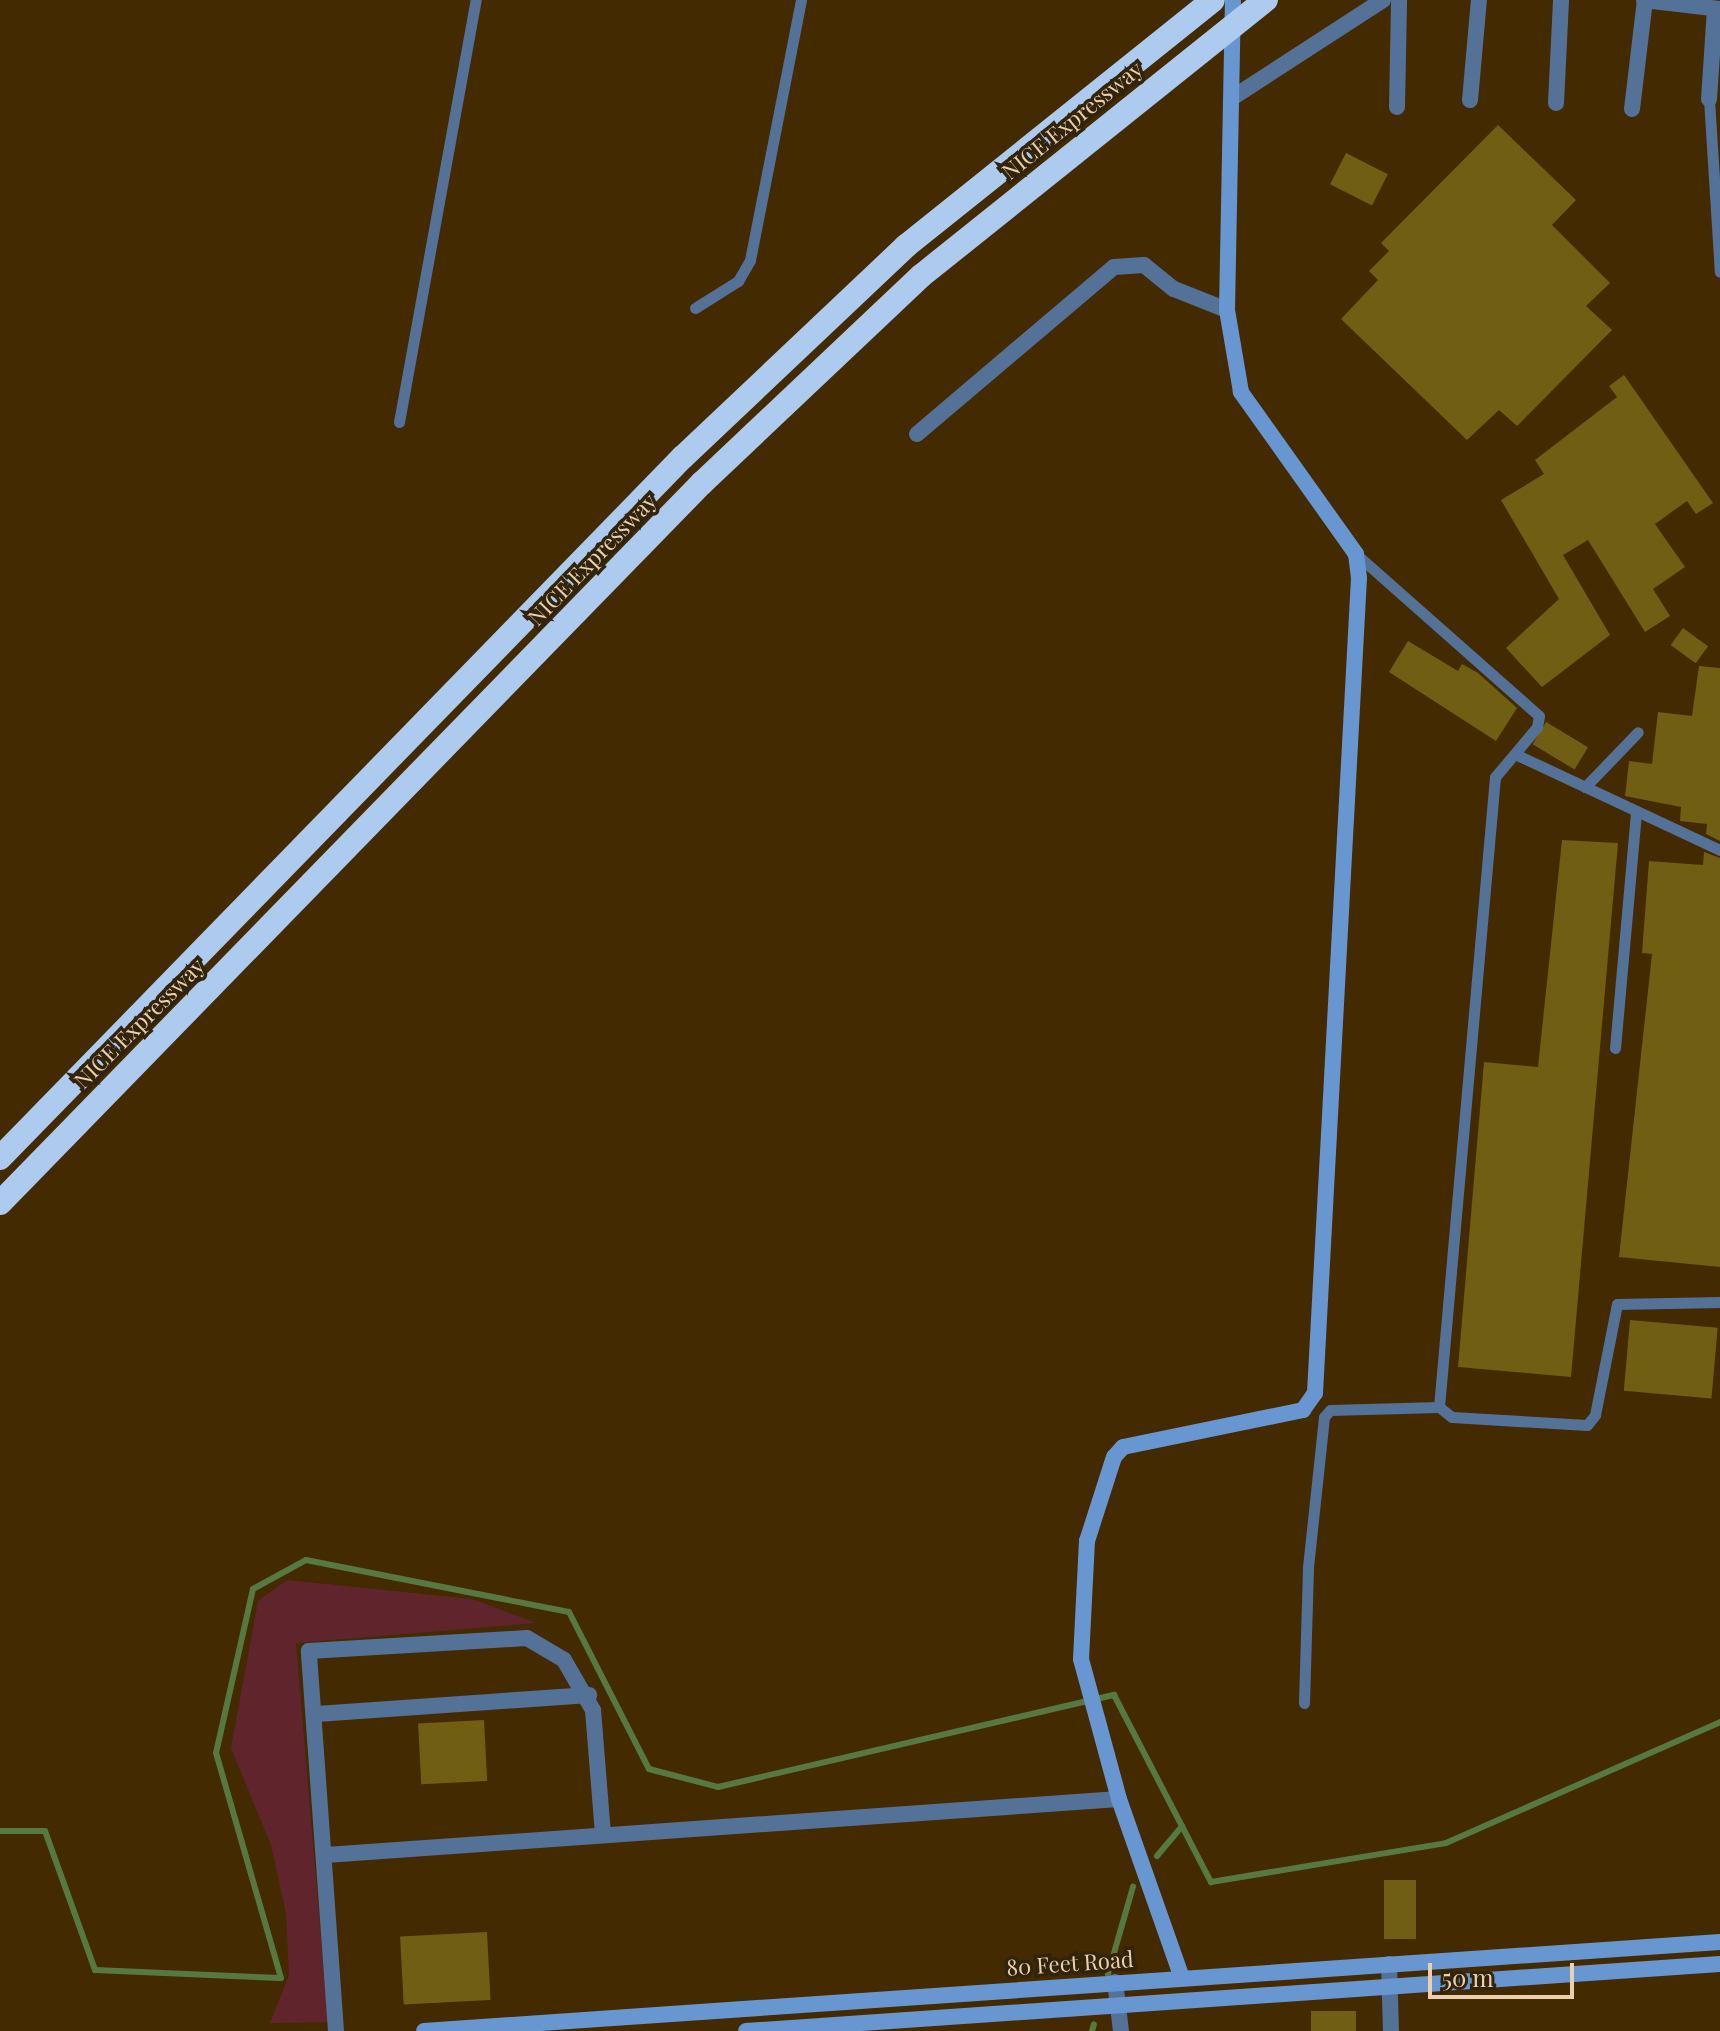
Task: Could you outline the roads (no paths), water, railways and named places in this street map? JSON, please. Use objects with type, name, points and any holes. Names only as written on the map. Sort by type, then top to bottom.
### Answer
[{"type":"highway","name":"NICE Expressway","points":[[0,1158],[683,457],[906,246],[1213,0]]},
{"type":"highway","name":"NICE Expressway","points":[[0,1203],[702,483],[921,276],[1266,0]]},
{"type":"main road","points":[[1182,1978],[1119,1799],[1087,1689],[1078,1632],[1087,1541],[1117,1453],[1129,1443],[1303,1410],[1315,1393],[1356,554],[1244,402],[1227,310],[1232,98],[1228,77],[1233,0]]},
{"type":"main road","name":"80 Feet Road","points":[[424,2031],[1720,1942]]},
{"type":"main road","name":"80 Feet Road","points":[[746,2031],[1720,1964]]},
{"type":"street","points":[[1232,98],[1383,0]]},
{"type":"street","points":[[1397,107],[1399,0]]},
{"type":"street","points":[[1470,100],[1479,0]]},
{"type":"street","points":[[1556,103],[1561,0]]},
{"type":"street","points":[[1632,109],[1644,0],[1717,9],[1709,99]]},
{"type":"street","points":[[917,434],[1114,267],[1144,265],[1174,289],[1227,310]]},
{"type":"street","points":[[336,2031],[317,1714],[309,1651],[527,1638],[570,1666],[589,1695],[603,1834]]},
{"type":"street","points":[[317,1714],[589,1695]]},
{"type":"street","points":[[326,1855],[1119,1799]]},
{"type":"street","points":[[1389,1964],[1391,2031]]},
{"type":"street","points":[[1115,1982],[1121,2031]]},
{"type":"lane","points":[[399,422],[476,0]]},
{"type":"lane","points":[[695,308],[738,281],[750,260],[801,0]]},
{"type":"lane","points":[[1709,99],[1720,272]]},
{"type":"lane","points":[[1356,554],[1536,708],[1537,727],[1495,777],[1439,1407]]},
{"type":"lane","points":[[1585,787],[1638,732]]},
{"type":"lane","points":[[1515,754],[1720,850]]},
{"type":"lane","points":[[1615,1048],[1636,811]]},
{"type":"lane","points":[[1304,1703],[1308,1567],[1324,1417],[1330,1410],[1439,1407],[1452,1417],[1587,1425],[1595,1415],[1617,1304],[1720,1302]]},
{"type":"waterway","points":[[0,1831],[45,1831],[95,1970],[281,1978],[216,1753],[253,1589],[306,1560],[569,1612],[649,1769],[718,1787],[1114,1695],[1211,1882],[1446,1843],[1720,1722]]},
{"type":"waterway","points":[[1157,1856],[1182,1826]]},
{"type":"waterway","points":[[1108,1974],[1133,1887]]},
{"type":"waterway","points":[[1092,2031],[1094,2024]]}]
